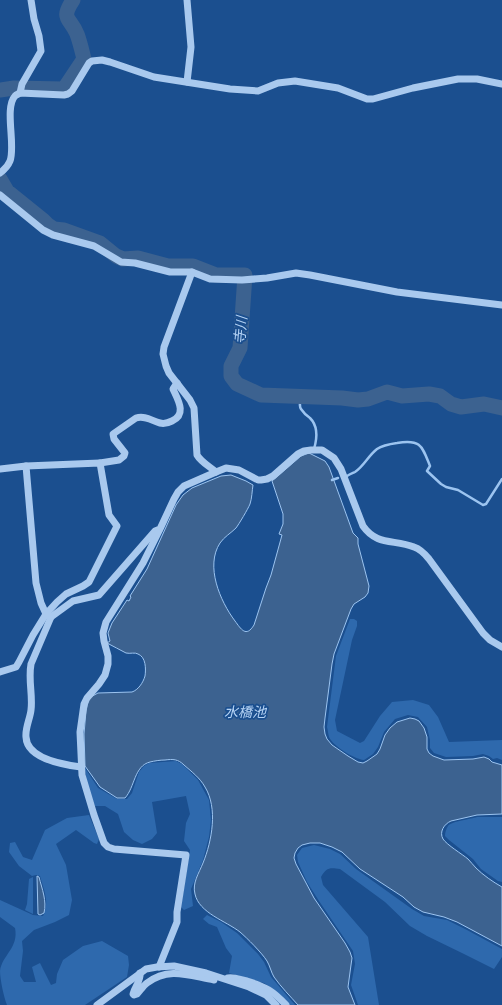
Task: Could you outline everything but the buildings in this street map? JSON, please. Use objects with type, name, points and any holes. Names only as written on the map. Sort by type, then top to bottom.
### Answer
[{"type":"street","points":[[0,173],[8,166],[11,155],[10,112],[12,102],[14,97],[21,89],[41,51],[31,0]]},
{"type":"street","points":[[186,82],[191,47],[187,0]]},
{"type":"street","points":[[21,89],[64,95],[68,94],[72,91],[89,64],[92,61],[102,60],[154,77],[230,89],[258,91],[278,83],[295,81],[338,88],[367,99],[373,99],[413,88],[458,79],[477,79],[502,84]]},
{"type":"street","points":[[0,195],[43,230],[53,235],[94,246],[121,262],[135,263],[170,272],[192,272],[210,279],[244,280],[296,273],[397,292],[502,305]]},
{"type":"street","points":[[192,272],[164,347],[163,354],[169,373],[190,400],[194,408],[197,454],[200,460],[216,472]]},
{"type":"street","points":[[0,469],[26,466],[100,463],[119,460],[125,453],[114,439],[113,434],[140,416],[146,417],[161,424],[176,420],[180,415],[181,408],[173,389],[177,383]]},
{"type":"street","points":[[159,967],[177,922],[178,905],[186,854],[114,849],[108,847],[104,843],[82,775],[80,732],[84,704],[105,675],[108,664],[108,656],[103,633],[106,622],[144,564],[174,499],[184,486],[226,468],[239,470],[258,480],[267,479],[273,476],[298,454],[304,451],[322,450],[334,458],[341,469],[363,526],[366,530],[376,538],[415,547],[423,552],[483,633],[490,640],[502,647]]},
{"type":"street","points":[[0,672],[16,667],[33,635],[66,594],[89,582],[117,526],[109,515],[100,463]]},
{"type":"street","points":[[26,466],[36,583],[41,603],[48,616]]},
{"type":"street","points":[[81,766],[56,763],[36,754],[26,742],[25,736],[31,710],[31,664],[48,616],[72,601],[98,595],[155,531],[160,529]]},
{"type":"street","points":[[98,1005],[146,969],[174,966],[206,973],[249,987],[266,995],[276,1005]]},
{"type":"street","points":[[140,973],[141,978],[134,990],[134,995],[156,977],[176,973],[216,980],[234,978],[262,986],[270,990],[286,1005]]},
{"type":"shaded area","points":[[350,619],[357,621],[357,626],[352,640],[335,720],[337,731],[360,743],[364,741],[380,716],[392,702],[413,700],[429,705],[438,717],[449,742],[502,740],[502,760],[497,758],[493,759],[483,754],[446,757],[434,753],[430,748],[427,727],[418,717],[408,715],[395,719],[384,732],[378,747],[373,754],[364,760],[350,755],[331,741],[327,727],[336,656]]},
{"type":"shaded area","points":[[176,761],[182,764],[198,780],[209,800],[211,820],[209,837],[203,860],[191,889],[193,906],[184,910],[181,907],[190,850],[184,841],[186,823],[190,814],[186,796],[152,802],[157,833],[152,839],[142,844],[133,840],[124,832],[118,814],[105,806],[95,806],[87,786],[85,768],[98,788],[117,799],[127,799],[132,793],[139,772],[144,766],[149,763]]},
{"type":"shaded area","points":[[89,815],[99,839],[97,844],[76,830],[56,844],[66,865],[72,900],[69,915],[34,930],[22,941],[23,951],[20,976],[24,982],[36,982],[32,967],[40,963],[51,985],[56,983],[57,974],[63,960],[83,946],[102,941],[128,956],[129,965],[127,977],[85,1005],[7,1005],[2,988],[0,971],[1,965],[13,946],[16,935],[15,928],[0,917],[0,900],[33,915],[43,916],[46,906],[45,892],[40,876],[32,876],[19,866],[9,852],[10,843],[15,842],[23,857],[32,860],[45,830],[67,818]]},
{"type":"shaded area","points":[[477,817],[502,817],[502,882],[498,881],[481,869],[473,859],[445,836],[445,832],[450,824]]},
{"type":"shaded area","points":[[314,845],[330,849],[340,854],[356,869],[424,916],[447,920],[502,949],[502,957],[494,969],[427,936],[410,926],[385,902],[340,869],[328,869],[321,877],[323,885],[368,937],[379,1005],[358,1005],[351,985],[355,964],[353,951],[307,882],[298,862],[297,855],[302,848]]},
{"type":"shaded area","points":[[33,877],[33,914],[25,910],[27,904],[29,879]]},
{"type":"shaded area","points":[[207,915],[221,922],[237,933],[258,954],[264,962],[271,977],[295,1005],[290,1005],[273,989],[264,983],[229,973],[232,956],[226,948],[217,927],[209,924],[203,919]]},
{"type":"water","name":"水橋池","points":[[309,453],[325,461],[329,467],[353,533],[358,538],[358,544],[369,586],[368,593],[365,597],[354,604],[351,609],[334,654],[324,727],[327,739],[332,745],[348,756],[358,762],[363,763],[377,754],[385,735],[390,728],[397,722],[410,718],[419,721],[424,728],[427,737],[427,749],[433,756],[444,760],[484,757],[492,762],[502,765],[502,814],[477,815],[448,822],[444,826],[442,836],[448,844],[468,859],[485,876],[502,887],[502,946],[457,922],[423,912],[414,907],[403,897],[360,869],[342,852],[332,847],[320,843],[310,843],[302,845],[298,848],[294,858],[296,864],[314,898],[350,952],[352,958],[348,987],[355,1005],[298,1005],[277,981],[262,954],[240,932],[207,911],[198,901],[194,886],[209,845],[212,825],[211,805],[209,795],[203,784],[182,763],[175,760],[161,760],[145,764],[138,772],[125,798],[117,798],[100,787],[85,766],[84,734],[89,698],[98,693],[132,692],[142,684],[144,679],[145,667],[143,658],[137,653],[126,653],[107,643],[110,641],[108,633],[112,623],[127,600],[129,601],[130,596],[147,569],[176,505],[183,495],[192,488],[221,476],[231,475],[253,485],[249,506],[236,528],[220,543],[214,562],[216,583],[224,604],[239,627],[246,632],[254,625],[271,575],[282,535],[279,534],[283,524],[283,514],[272,481],[301,456]]},
{"type":"water","points":[[37,876],[39,877],[45,904],[44,913],[40,915],[38,914]]},
{"type":"waterway","points":[[0,90],[14,88],[64,89],[84,59],[77,34],[67,15],[67,11],[73,0]]},
{"type":"waterway","name":"寺川","points":[[0,179],[7,191],[54,229],[64,230],[100,243],[116,256],[123,259],[138,258],[168,266],[193,266],[216,275],[245,275],[240,348],[231,366],[231,376],[237,384],[261,395],[358,400],[368,399],[387,392],[402,396],[429,394],[440,396],[451,404],[461,407],[484,404],[502,408]]},
{"type":"waterway","points":[[301,397],[300,408],[313,421],[316,429],[314,449]]},
{"type":"waterway","points":[[347,476],[358,470],[379,448],[392,444],[411,442],[420,446],[425,453],[430,466],[427,471],[441,484],[458,490],[483,505],[486,504],[502,479]]},
{"type":"waterway","points":[[332,480],[338,478]]}]
